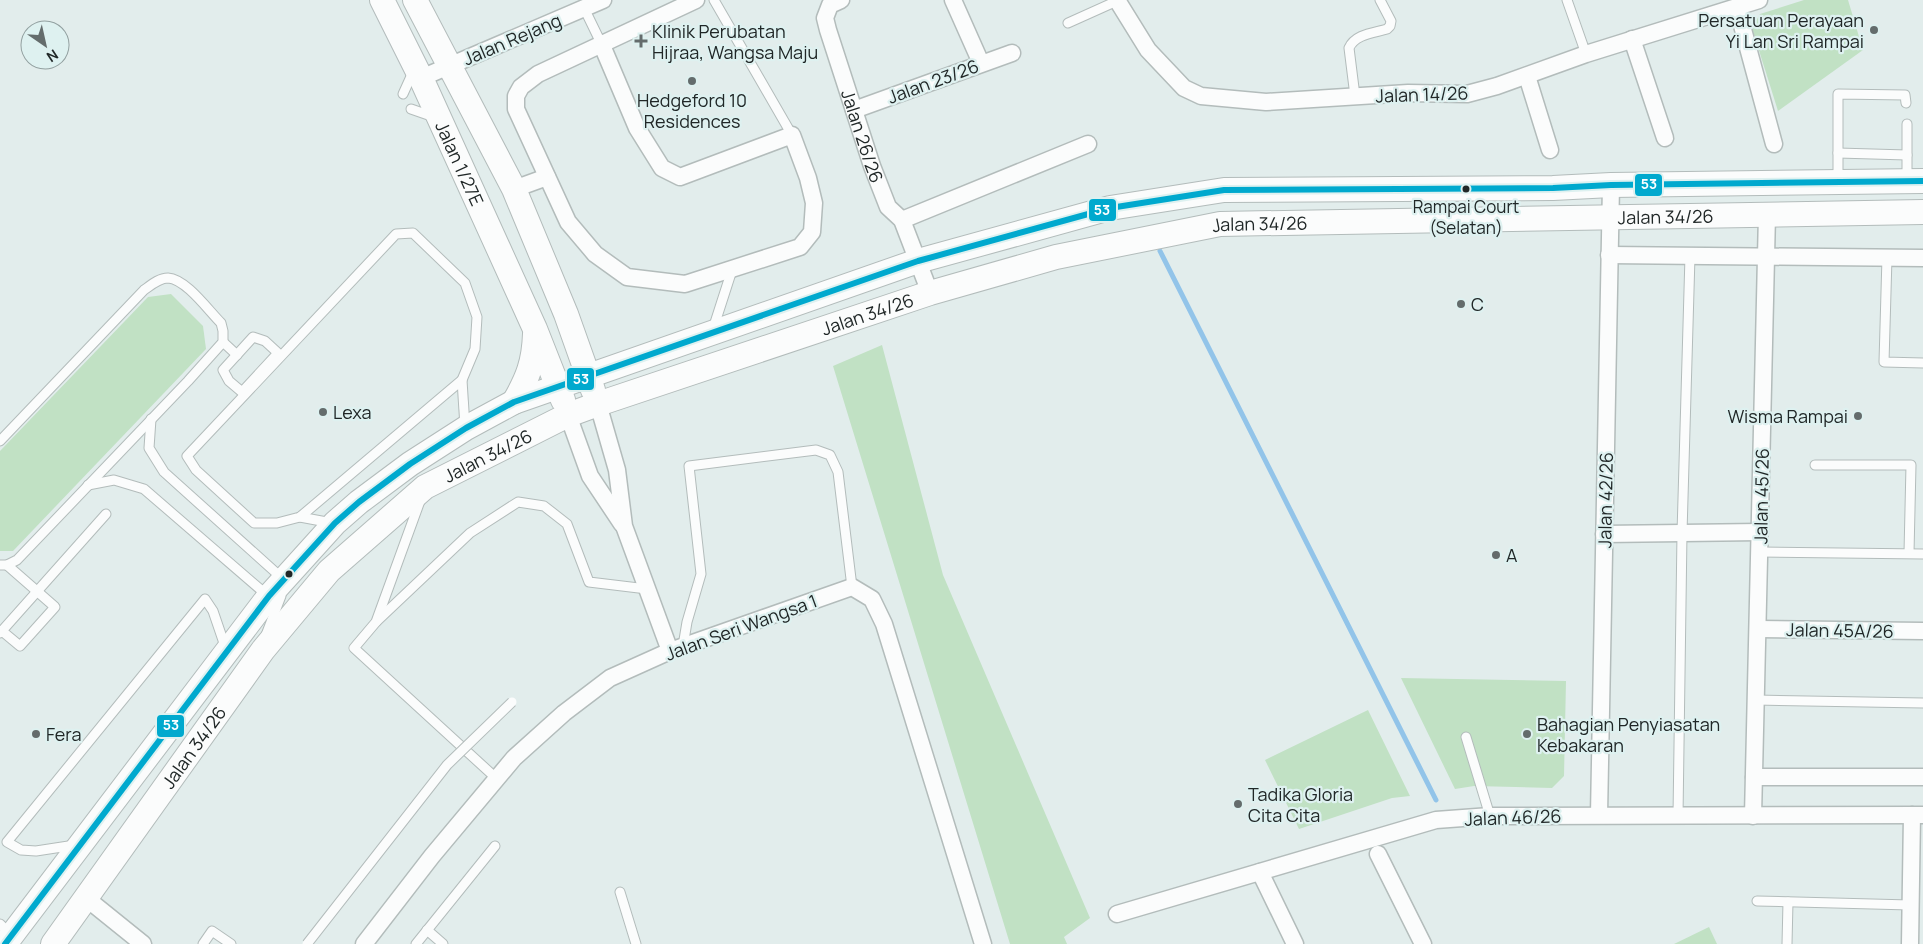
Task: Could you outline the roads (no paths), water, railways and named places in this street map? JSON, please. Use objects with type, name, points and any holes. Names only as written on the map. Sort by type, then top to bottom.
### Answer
[{"type":"main road","name":"Jalan 1/27E","points":[[382,0],[418,72],[535,329]]},
{"type":"main road","name":"Jalan 1/27E","points":[[415,0],[514,189],[566,314]]},
{"type":"main road","name":"Jalan 34/26","points":[[5,935],[80,845],[227,652],[284,572],[334,523],[410,464],[466,428],[514,402],[558,385],[918,261],[1110,208],[1224,190],[1553,188],[1611,185],[1915,181]]},
{"type":"main road","name":"Jalan 34/26","points":[[54,944],[263,650],[329,571],[425,486],[568,416],[598,404],[930,293],[1056,257],[1220,224],[1923,212]]},
{"type":"main road","points":[[566,314],[581,336],[599,356],[623,358],[646,355]]},
{"type":"main road","points":[[566,314],[598,404]]},
{"type":"main road","points":[[535,329],[558,385],[568,416]]},
{"type":"main road","points":[[514,402],[530,371],[535,350],[535,329]]},
{"type":"street","name":"Jalan Rejang","points":[[418,72],[449,66],[603,0]]},
{"type":"street","points":[[601,43],[637,128],[662,168],[680,177],[792,135],[808,178],[814,203],[812,232],[800,247],[685,284],[627,277],[595,254],[568,222],[516,109],[516,96],[521,87],[538,74],[601,43],[696,0]]},
{"type":"street","points":[[953,0],[980,64]]},
{"type":"street","name":"Jalan 14/26","points":[[1117,1],[1148,50],[1184,88],[1201,96],[1266,102],[1408,93],[1467,94],[1527,76],[1632,39],[1759,0]]},
{"type":"street","name":"Jalan 26/26","points":[[836,2],[825,18],[872,166],[888,207],[902,220],[930,293]]},
{"type":"street","points":[[1737,7],[1774,144]]},
{"type":"street","points":[[1632,39],[1665,138]]},
{"type":"street","name":"Jalan 23/26","points":[[854,110],[1012,53]]},
{"type":"street","points":[[1527,76],[1550,150]]},
{"type":"street","points":[[902,220],[1088,144]]},
{"type":"street","points":[[514,189],[547,177]]},
{"type":"street","name":"Jalan 42/26","points":[[1599,815],[1611,185]]},
{"type":"street","name":"Jalan 45/26","points":[[1754,816],[1767,214]]},
{"type":"street","points":[[1609,256],[1923,258]]},
{"type":"street","points":[[598,404],[618,470],[624,526],[647,589],[676,648]]},
{"type":"street","points":[[568,416],[590,476],[624,526]]},
{"type":"street","points":[[1604,534],[1760,532]]},
{"type":"street","points":[[852,587],[872,599],[884,624],[984,944]]},
{"type":"street","name":"Jalan Seri Wangsa 1","points":[[364,944],[432,856],[514,758],[564,713],[610,678],[676,648],[852,587]]},
{"type":"street","name":"Jalan 45A/26","points":[[1758,629],[1923,631]]},
{"type":"street","points":[[1754,777],[1923,777]]},
{"type":"street","name":"Jalan 46/26","points":[[1117,914],[1436,820],[1490,816],[1599,815],[1918,816]]},
{"type":"street","points":[[1910,944],[1910,905],[1918,816]]},
{"type":"street","points":[[1378,854],[1423,944]]},
{"type":"street","points":[[1260,872],[1295,944]]},
{"type":"street","points":[[86,898],[143,944]]},
{"type":"lane","points":[[714,0],[792,135]]},
{"type":"lane","points":[[1355,96],[1349,48],[1352,42],[1358,38],[1390,26],[1391,21],[1380,0]]},
{"type":"lane","points":[[1567,0],[1586,54]]},
{"type":"lane","points":[[1068,23],[1117,1]]},
{"type":"lane","points":[[584,8],[601,43]]},
{"type":"lane","points":[[404,94],[418,72]]},
{"type":"lane","points":[[1838,182],[1838,94],[1905,94],[1906,103]]},
{"type":"lane","points":[[411,109],[424,112],[439,119]]},
{"type":"lane","points":[[1906,124],[1907,155],[1915,181]]},
{"type":"lane","points":[[1838,153],[1907,155]]},
{"type":"lane","points":[[300,517],[462,380],[475,349],[477,317],[465,283],[413,233],[396,234],[187,456],[196,470],[254,523],[277,523],[300,517],[334,523]]},
{"type":"lane","points":[[1678,816],[1682,533],[1690,256]]},
{"type":"lane","points":[[1887,257],[1884,362],[1923,363]]},
{"type":"lane","points":[[712,332],[732,270]]},
{"type":"lane","points":[[0,441],[144,290],[158,280],[168,278],[181,282],[221,323],[224,331],[223,342],[17,560],[4,565]]},
{"type":"lane","points":[[253,337],[265,341],[278,353],[242,392],[229,381],[223,370],[237,355],[253,337]]},
{"type":"lane","points":[[223,342],[237,355]]},
{"type":"lane","points":[[462,380],[466,428]]},
{"type":"lane","points":[[151,419],[149,448],[164,472],[260,558],[284,572]]},
{"type":"lane","points":[[676,648],[687,622],[701,574],[689,466],[816,450],[830,456],[838,472],[852,587]]},
{"type":"lane","points":[[1815,465],[1911,465],[1909,553]]},
{"type":"lane","points":[[88,486],[114,480],[144,488],[284,572]]},
{"type":"lane","points":[[376,622],[425,486]]},
{"type":"lane","points":[[497,779],[354,648],[376,622],[470,533],[518,502],[544,506],[567,524],[589,582],[647,589]]},
{"type":"lane","points":[[4,565],[37,591],[55,607],[20,646],[1,632],[37,591],[106,514]]},
{"type":"lane","points":[[1760,552],[1923,554]]},
{"type":"lane","points":[[260,558],[284,572]]},
{"type":"lane","points":[[263,650],[269,624],[279,600],[284,572]]},
{"type":"lane","points":[[80,845],[36,851],[20,850],[7,842],[205,599],[213,611],[227,652]]},
{"type":"lane","points":[[1756,700],[1923,703]]},
{"type":"lane","points":[[307,944],[447,765],[512,702]]},
{"type":"lane","points":[[1466,737],[1490,816]]},
{"type":"lane","points":[[416,944],[495,846]]},
{"type":"lane","points":[[620,892],[636,944]]},
{"type":"lane","points":[[1757,901],[1910,905]]},
{"type":"lane","points":[[1787,944],[1788,902]]},
{"type":"lane","points":[[427,930],[444,944]]},
{"type":"lane","points":[[203,944],[212,931],[231,944]]},
{"type":"waterway","points":[[1160,251],[1436,800]]},
{"type":"place","name":"Persatuan Perayaan Yi Lan Sri Rampai","points":[[1874,30]]},
{"type":"place","name":"Klinik Perubatan Hijraa, Wangsa Maju","points":[[641,41]]},
{"type":"place","name":"Hedgeford 10 Residences","points":[[692,81]]},
{"type":"place","name":"Rampai Court (Selatan)","points":[[1466,189]]},
{"type":"place","name":"C","points":[[1461,304]]},
{"type":"place","name":"Lexa","points":[[323,412]]},
{"type":"place","name":"Wisma Rampai","points":[[1858,416]]},
{"type":"place","name":"A","points":[[1496,555]]},
{"type":"place","name":"Fera","points":[[36,734]]},
{"type":"place","name":"Bahagian Penyiasatan Kebakaran","points":[[1527,734]]},
{"type":"place","name":"Tadika Gloria Cita Cita","points":[[1238,804]]}]
